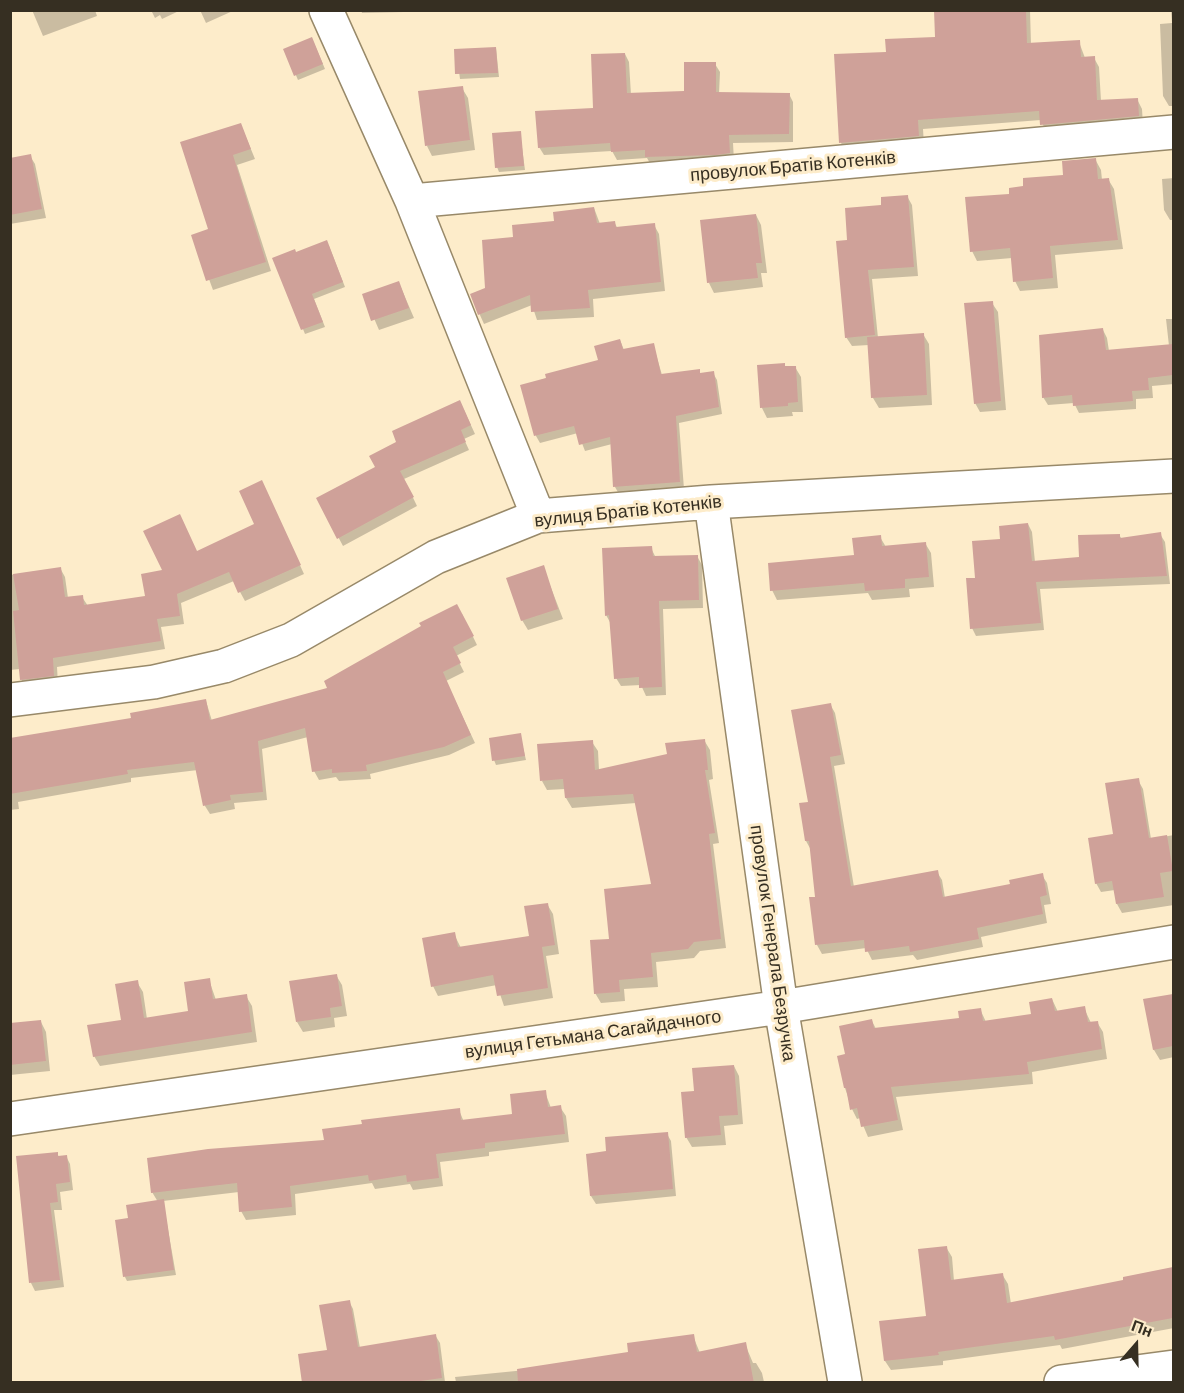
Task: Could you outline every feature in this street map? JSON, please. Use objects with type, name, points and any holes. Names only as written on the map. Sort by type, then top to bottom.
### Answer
[{"type":"street","points":[[326,10],[412,201],[538,516]]},
{"type":"street","name":"провулок Братів Котенків","points":[[412,201],[1173,132]]},
{"type":"street","name":"вулиця Братів Котенків","points":[[10,700],[154,682],[224,666],[291,640],[436,557],[538,516],[711,502],[1173,476]]},
{"type":"street","name":"провулок Генерала Безручка","points":[[711,502],[781,1006],[845,1383]]},
{"type":"street","name":"вулиця Гетьмана Сагайдачного","points":[[10,1119],[781,1006],[1173,942]]},
{"type":"street","points":[[1061,1383],[1173,1366]]},
{"type":"building","points":[[934,10],[1026,10],[1027,43],[1080,40],[1081,57],[1095,56],[1097,100],[1138,98],[1139,116],[1040,125],[1039,111],[918,120],[919,136],[839,143],[834,54],[886,52],[885,39],[935,37]]},
{"type":"building","points":[[312,37],[323,64],[294,76],[283,49]]},
{"type":"building","points":[[496,47],[498,73],[455,74],[454,49]]},
{"type":"building","points":[[625,53],[627,93],[684,91],[684,62],[716,62],[716,92],[790,93],[789,134],[729,135],[730,153],[717,155],[645,157],[645,150],[611,152],[610,143],[538,148],[535,111],[593,108],[591,54]]},
{"type":"building","points":[[463,86],[470,140],[425,146],[418,91]]},
{"type":"building","points":[[241,123],[251,149],[233,155],[266,262],[206,281],[191,235],[208,229],[180,142]]},
{"type":"building","points":[[521,131],[524,166],[495,168],[492,133]]},
{"type":"building","points":[[31,154],[42,209],[10,215],[10,158]]},
{"type":"building","points":[[1096,158],[1098,179],[1109,178],[1118,240],[1050,246],[1053,278],[1013,282],[1010,248],[970,252],[965,197],[1009,194],[1009,188],[1023,186],[1023,178],[1063,175],[1062,161]]},
{"type":"building","points":[[908,195],[914,267],[868,270],[875,335],[845,338],[836,241],[847,240],[845,208],[881,205],[881,197]]},
{"type":"building","points":[[594,207],[597,223],[615,221],[616,227],[655,223],[661,282],[588,290],[590,308],[531,312],[530,295],[478,315],[470,294],[485,288],[482,240],[513,237],[512,225],[554,221],[553,212]]},
{"type":"building","points":[[756,214],[762,263],[756,263],[758,278],[707,283],[700,220]]},
{"type":"building","points":[[327,240],[343,282],[312,294],[323,322],[301,330],[272,258]]},
{"type":"building","points":[[399,281],[409,308],[371,321],[362,294]]},
{"type":"building","points":[[993,301],[1001,401],[974,404],[964,303]]},
{"type":"building","points":[[1103,328],[1106,350],[1173,344],[1173,375],[1148,378],[1149,390],[1132,391],[1133,401],[1073,406],[1072,395],[1042,398],[1039,335]]},
{"type":"building","points":[[924,333],[927,395],[871,398],[867,337]]},
{"type":"building","points":[[620,339],[623,349],[654,343],[661,374],[700,369],[700,373],[714,371],[719,407],[676,416],[680,482],[613,487],[610,437],[579,445],[574,426],[534,436],[520,385],[546,378],[545,374],[598,360],[594,346]]},
{"type":"building","points":[[785,363],[785,366],[796,366],[798,402],[788,403],[788,406],[760,408],[757,365]]},
{"type":"building","points":[[460,400],[471,425],[461,430],[466,442],[400,471],[414,497],[337,539],[316,498],[375,467],[369,456],[396,442],[392,431]]},
{"type":"building","points":[[262,480],[301,565],[238,593],[229,572],[177,594],[180,616],[157,619],[161,641],[53,658],[54,676],[20,680],[13,611],[19,610],[13,574],[61,567],[65,597],[83,595],[84,605],[145,596],[141,574],[162,570],[143,531],[180,514],[197,551],[254,524],[239,491]]},
{"type":"building","points":[[1028,523],[1032,561],[1079,557],[1078,535],[1120,534],[1120,538],[1161,532],[1167,576],[1036,582],[1041,623],[970,629],[966,578],[975,578],[972,541],[1000,539],[999,526]]},
{"type":"building","points":[[881,535],[882,546],[926,542],[929,577],[905,579],[905,588],[865,591],[864,583],[770,591],[768,563],[854,555],[852,538]]},
{"type":"building","points":[[652,546],[653,556],[698,555],[699,600],[659,601],[662,687],[639,688],[639,677],[614,679],[609,615],[605,616],[602,548]]},
{"type":"building","points":[[544,565],[558,609],[521,621],[506,578]]},
{"type":"building","points":[[457,604],[474,636],[453,647],[461,663],[443,672],[471,735],[444,747],[366,765],[367,771],[332,773],[332,769],[312,772],[305,728],[258,741],[263,792],[230,795],[231,800],[203,806],[194,762],[127,770],[128,774],[10,794],[10,738],[131,718],[130,713],[206,699],[210,720],[327,688],[324,681],[421,626],[419,623]]},
{"type":"building","points":[[831,703],[841,755],[830,757],[851,886],[938,870],[943,897],[1010,884],[1009,880],[1043,873],[1047,895],[1040,897],[1043,914],[977,928],[979,939],[910,952],[909,946],[865,952],[864,940],[815,945],[809,897],[815,897],[809,841],[805,841],[799,803],[808,802],[791,710]]},
{"type":"building","points":[[521,733],[525,756],[492,761],[489,738]]},
{"type":"building","points":[[705,739],[708,770],[705,770],[715,833],[709,834],[721,939],[694,942],[688,949],[651,953],[653,977],[619,980],[620,992],[594,994],[590,940],[609,939],[604,889],[651,884],[633,794],[565,798],[563,779],[540,781],[537,744],[593,740],[595,770],[667,754],[665,743]]},
{"type":"building","points":[[1139,778],[1149,838],[1167,835],[1173,871],[1160,873],[1164,897],[1116,904],[1112,881],[1095,884],[1088,838],[1113,834],[1105,783]]},
{"type":"building","points":[[548,903],[555,945],[542,947],[548,988],[497,996],[493,975],[431,987],[422,938],[455,932],[458,947],[529,936],[524,906]]},
{"type":"building","points":[[337,974],[342,1006],[330,1008],[331,1017],[296,1022],[289,981]]},
{"type":"building","points":[[210,978],[213,999],[247,994],[252,1032],[93,1057],[87,1025],[121,1020],[115,984],[138,980],[144,1018],[188,1011],[184,982]]},
{"type":"building","points":[[1173,994],[1173,1046],[1153,1050],[1143,999]]},
{"type":"building","points":[[1052,998],[1055,1011],[1085,1006],[1088,1022],[1098,1021],[1102,1049],[1027,1062],[1029,1074],[891,1087],[898,1120],[861,1127],[857,1108],[850,1110],[837,1056],[845,1054],[839,1026],[872,1019],[874,1028],[959,1018],[958,1011],[981,1008],[983,1021],[1031,1014],[1029,1002]]},
{"type":"building","points":[[41,1020],[46,1061],[10,1065],[10,1023]]},
{"type":"building","points":[[734,1065],[738,1115],[719,1116],[721,1135],[685,1138],[681,1092],[694,1091],[692,1068]]},
{"type":"building","points":[[546,1090],[548,1107],[561,1105],[565,1134],[485,1143],[485,1148],[436,1154],[439,1178],[407,1182],[406,1175],[369,1181],[368,1175],[290,1186],[292,1207],[239,1212],[237,1183],[151,1193],[147,1158],[208,1149],[324,1140],[322,1129],[362,1124],[361,1120],[460,1108],[461,1120],[512,1114],[510,1094]]},
{"type":"building","points":[[668,1132],[673,1189],[590,1196],[586,1154],[606,1151],[605,1137]]},
{"type":"building","points":[[58,1152],[58,1156],[67,1155],[70,1182],[56,1184],[58,1202],[50,1203],[60,1280],[29,1283],[16,1156]]},
{"type":"building","points":[[164,1199],[174,1270],[123,1277],[115,1220],[128,1218],[126,1205]]},
{"type":"building","points":[[947,1246],[951,1280],[1003,1273],[1007,1303],[1123,1280],[1123,1277],[1173,1267],[1173,1318],[1055,1340],[1054,1336],[938,1352],[939,1355],[884,1361],[879,1321],[926,1316],[918,1249]]},
{"type":"building","points":[[350,1300],[358,1347],[436,1334],[442,1378],[407,1383],[302,1383],[298,1354],[327,1350],[319,1305]]},
{"type":"building","points":[[694,1334],[697,1352],[746,1342],[754,1383],[518,1383],[517,1369],[628,1352],[627,1343]]}]
